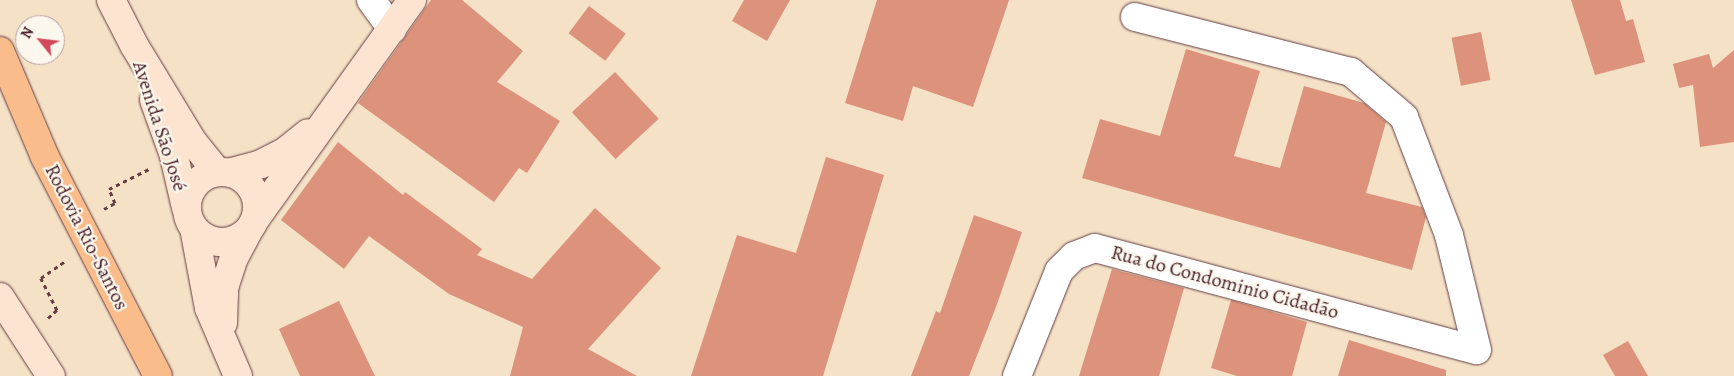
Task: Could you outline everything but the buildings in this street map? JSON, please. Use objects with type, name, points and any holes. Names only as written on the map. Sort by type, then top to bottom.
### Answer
[{"type":"highway","name":"Rodovia Rio-Santos","points":[[0,51],[17,97]]},
{"type":"highway","name":"Rodovia Rio-Santos","points":[[0,70],[17,97],[158,376]]},
{"type":"main road","name":"Avenida São José","points":[[111,0],[134,45],[193,142],[224,172],[252,187],[258,207],[253,224]]},
{"type":"main road","points":[[225,347],[224,288],[234,258],[253,224],[412,0]]},
{"type":"main road","name":"Avenida São José","points":[[134,45],[174,156],[190,218]]},
{"type":"main road","points":[[224,172],[260,164],[286,151],[336,109]]},
{"type":"main road","name":"Avenida São José","points":[[190,218],[194,185],[202,177],[224,172]]},
{"type":"main road","points":[[190,218],[202,236],[223,242],[234,240],[253,224]]},
{"type":"main road","points":[[190,218],[208,308],[238,376]]},
{"type":"main road","points":[[0,297],[51,376]]},
{"type":"street","points":[[371,0],[392,29]]},
{"type":"street","name":"Rua do Condominio Cidadão","points":[[1017,376],[1060,271],[1074,256],[1095,248],[1477,350],[1449,236],[1404,117],[1351,72],[1135,18]]}]
